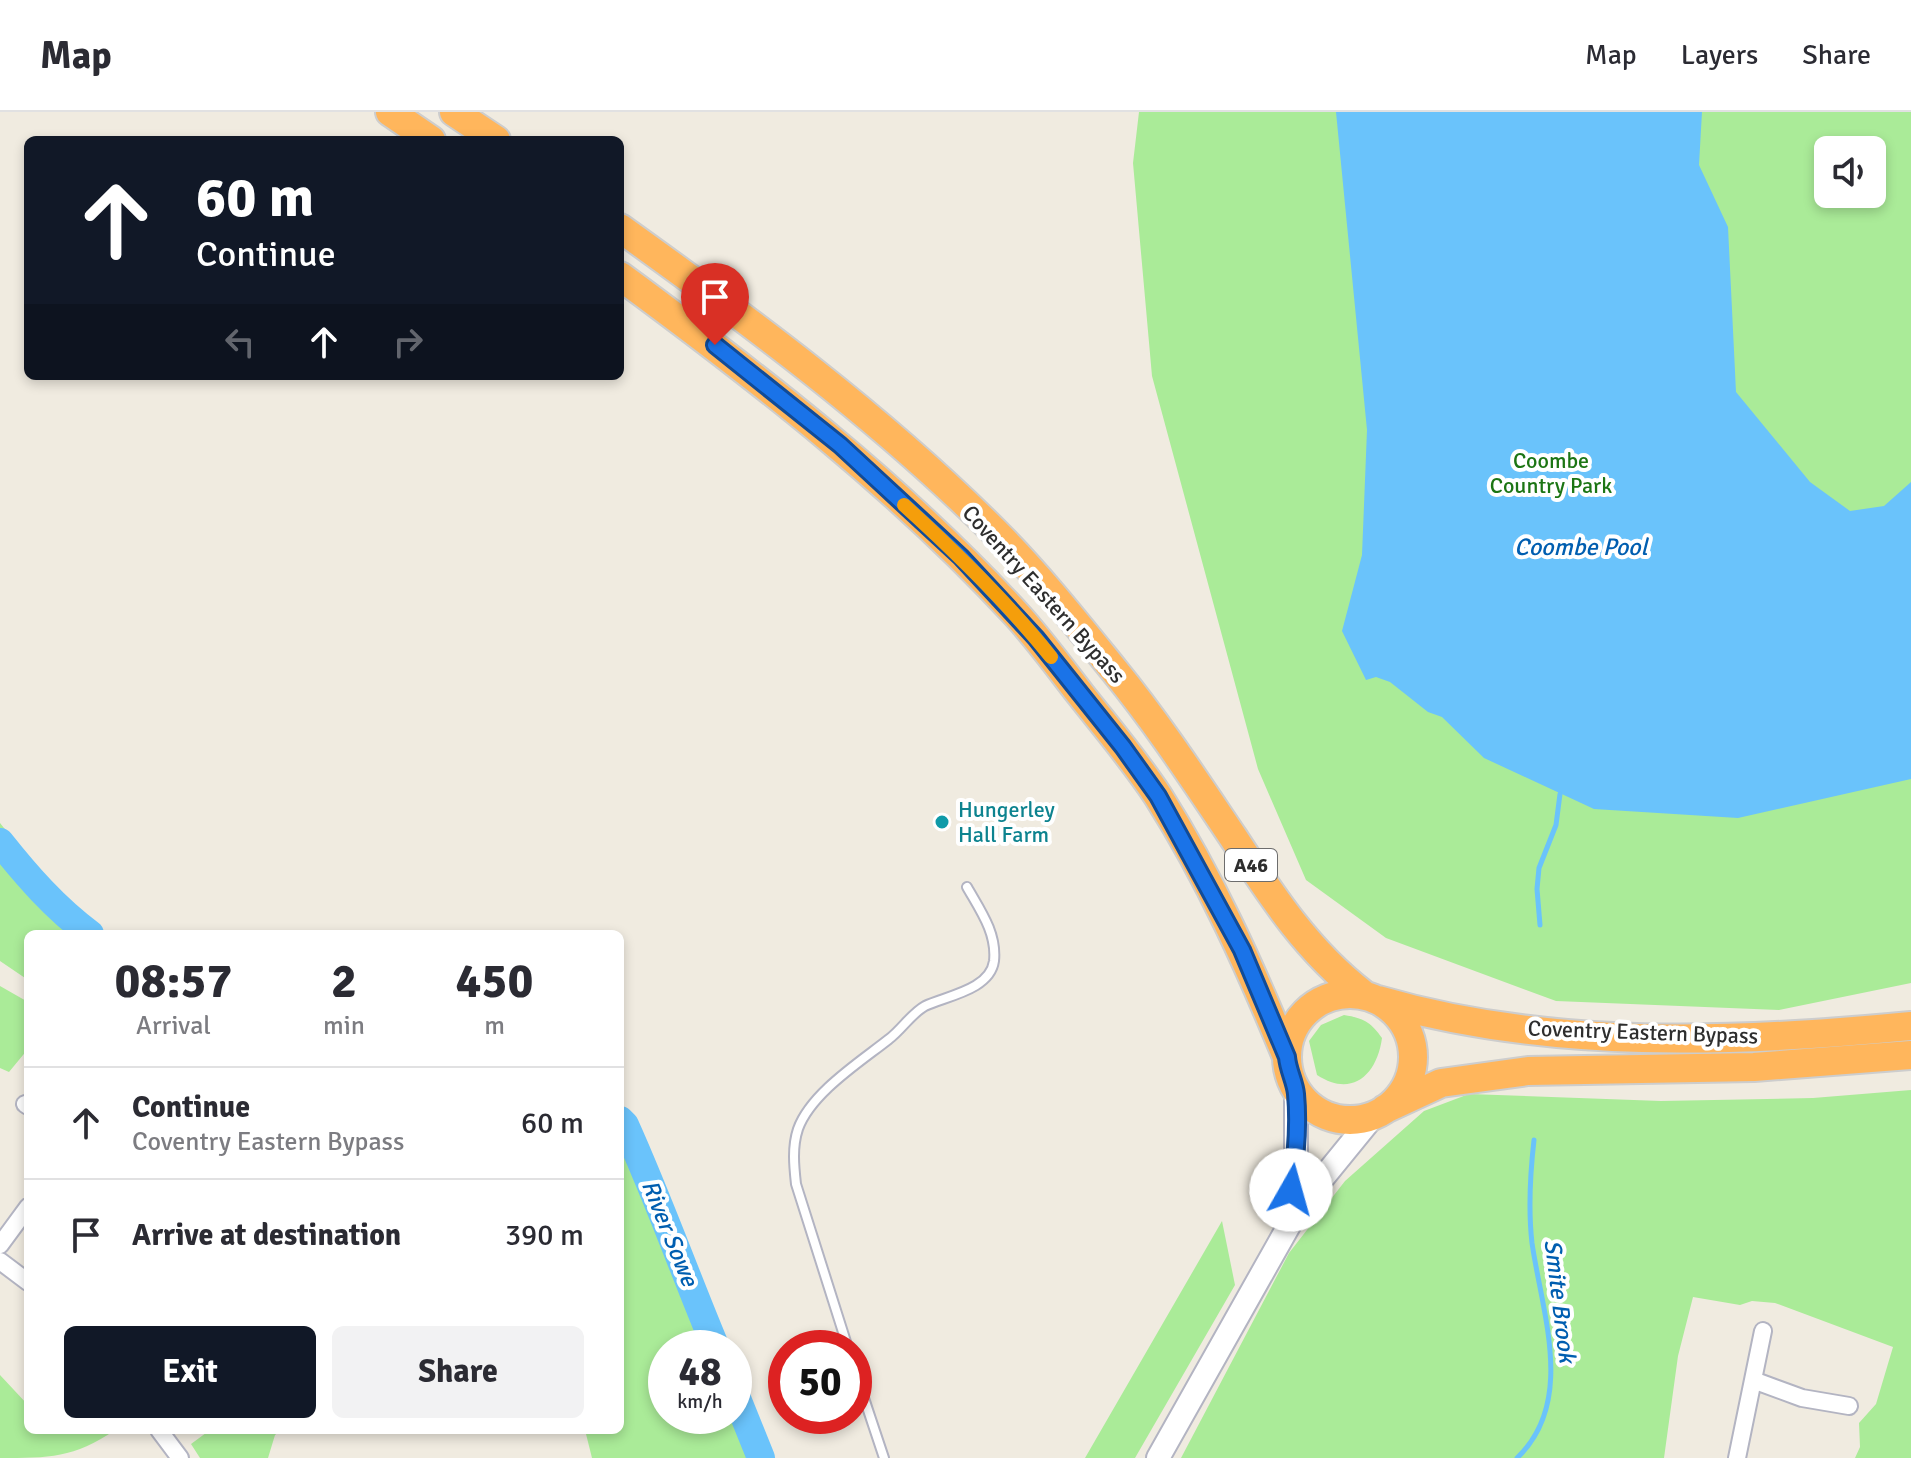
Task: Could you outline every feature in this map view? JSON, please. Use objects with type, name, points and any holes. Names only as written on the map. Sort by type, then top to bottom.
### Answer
[{"type":"highway","points":[[390,112],[425,136]]},
{"type":"highway","points":[[454,112],[490,136]]},
{"type":"highway","name":"Coventry Eastern Bypass","points":[[624,231],[745,318],[866,413],[996,533],[1157,722],[1282,911],[1314,951],[1370,997],[1477,1024],[1637,1037],[1777,1037],[1911,1026]]},
{"type":"highway","name":"Coventry Eastern Bypass","points":[[624,279],[715,345],[840,445],[961,557],[1018,617],[1123,747],[1158,796],[1242,950],[1287,1057]]},
{"type":"highway","points":[[1335,996],[1370,997],[1402,1021],[1413,1053],[1407,1083],[1395,1100],[1380,1112],[1356,1119],[1330,1116],[1314,1108],[1296,1089],[1289,1073],[1287,1057],[1294,1028],[1313,1006],[1335,996]]},
{"type":"highway","name":"Coventry Eastern Bypass","points":[[1380,1112],[1441,1083],[1498,1074],[1754,1067],[1911,1055]]},
{"type":"main road","points":[[1276,1244],[1296,1158],[1296,1089]]},
{"type":"main road","points":[[1158,1458],[1300,1206],[1380,1112]]},
{"type":"street","points":[[0,1245],[24,1212]]},
{"type":"street","points":[[0,1261],[24,1279]]},
{"type":"street","points":[[1737,1458],[1763,1331]]},
{"type":"street","points":[[1753,1380],[1802,1398],[1849,1406]]},
{"type":"street","points":[[162,1434],[180,1458]]},
{"type":"lane","points":[[842,1330],[796,1184],[794,1160],[798,1130],[810,1107],[836,1081],[897,1033],[922,1007],[980,982],[994,964],[993,934],[967,887]]},
{"type":"lane","points":[[872,1422],[884,1458]]},
{"type":"green space","name":"Coombe Country Park","points":[[1139,112],[1911,112],[1911,983],[1779,1010],[1556,1001],[1386,938],[1306,880],[1258,769],[1152,376],[1133,163]]},
{"type":"green space","points":[[0,823],[43,877],[97,930],[24,930],[24,977],[0,961]]},
{"type":"green space","points":[[0,986],[24,1000],[24,1054],[9,1072],[0,1068]]},
{"type":"green space","points":[[1344,1015],[1366,1022],[1382,1038],[1375,1063],[1368,1072],[1352,1083],[1341,1084],[1317,1075],[1309,1041],[1321,1025]]},
{"type":"green space","points":[[1911,1090],[1911,1458],[1855,1458],[1860,1447],[1859,1423],[1876,1404],[1893,1347],[1775,1303],[1752,1301],[1740,1305],[1693,1297],[1678,1356],[1664,1458],[1181,1458],[1289,1253],[1345,1181],[1424,1111],[1469,1094],[1661,1101],[1813,1098]]},
{"type":"green space","points":[[624,1115],[658,1179],[721,1330],[648,1330],[648,1434],[752,1434],[752,1410],[770,1458],[592,1458],[586,1434],[624,1434]]},
{"type":"green space","points":[[1222,1221],[1235,1285],[1135,1458],[1085,1458]]},
{"type":"green space","points":[[0,1375],[24,1401],[24,1434],[108,1434],[74,1451],[33,1458],[0,1458]]},
{"type":"green space","points":[[205,1434],[276,1434],[268,1458],[200,1458],[191,1444]]},
{"type":"water","name":"Coombe Pool","points":[[1336,112],[1702,112],[1699,165],[1728,227],[1736,392],[1810,482],[1850,511],[1884,506],[1911,482],[1911,779],[1738,818],[1594,809],[1484,758],[1442,717],[1428,712],[1390,682],[1376,677],[1366,680],[1342,631],[1362,555],[1367,430]]},
{"type":"waterway","name":"Smite Brook","points":[[1540,925],[1539,868],[1556,825],[1560,794]]},
{"type":"waterway","name":"River Sowe","points":[[0,842],[42,891],[85,930]]},
{"type":"waterway","name":"River Sowe","points":[[624,1124],[709,1330]]},
{"type":"waterway","name":"Smite Brook","points":[[1517,1458],[1535,1436],[1546,1411],[1550,1384],[1547,1327],[1531,1230],[1534,1140]]},
{"type":"waterway","name":"River Sowe","points":[[751,1434],[761,1458]]},
{"type":"slow traffic","points":[[904,505],[961,557],[1051,657]]},
{"type":"place","name":"Hungerley Hall Farm","points":[[942,822]]},
{"type":"route","points":[[715,345],[840,445],[961,557],[1018,617],[1123,747],[1158,796],[1242,950],[1287,1057],[1289,1073],[1296,1089],[1297,1113],[1296,1158],[1291,1190]]}]
